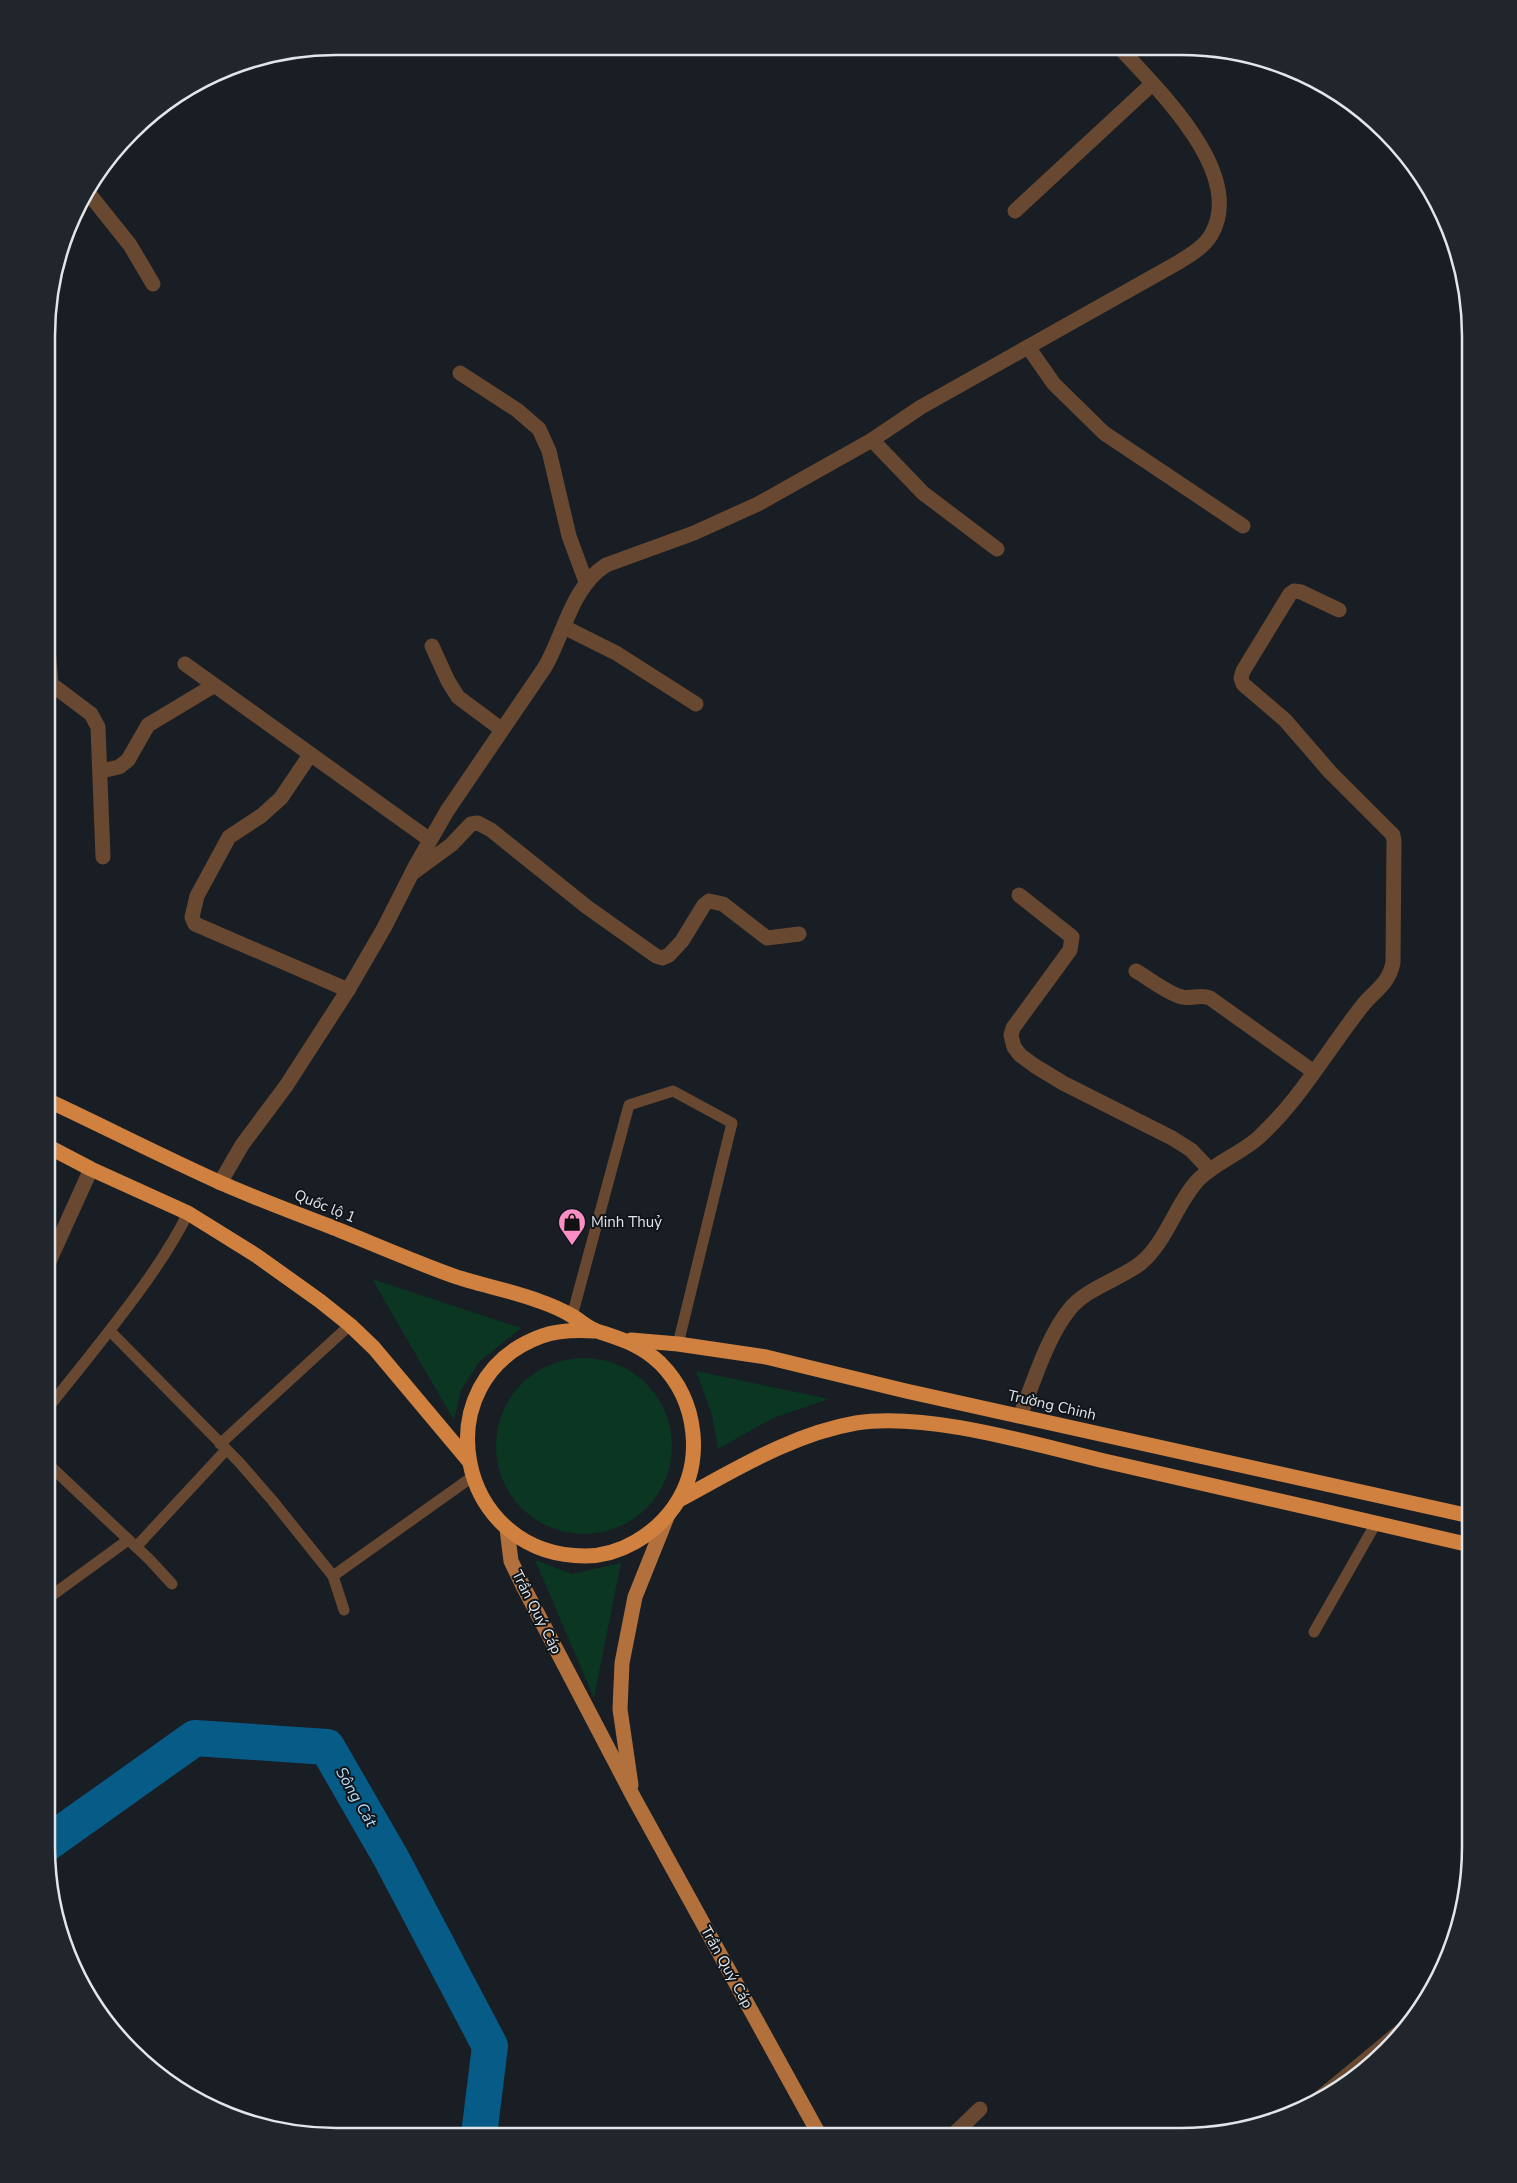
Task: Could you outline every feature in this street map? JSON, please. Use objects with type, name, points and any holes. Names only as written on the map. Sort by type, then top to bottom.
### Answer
[{"type":"highway","name":"Quốc lộ 1","points":[[55,1103],[220,1183],[453,1276],[536,1300],[572,1316],[594,1330]]},
{"type":"highway","points":[[55,1150],[91,1169],[188,1213],[257,1256],[350,1325],[388,1363],[468,1460]]},
{"type":"highway","points":[[568,1330],[594,1330],[625,1339],[644,1350],[660,1363],[674,1379],[684,1398],[692,1425],[693,1460],[688,1481],[679,1500],[667,1517],[651,1532],[632,1544],[612,1552],[590,1556],[568,1556],[546,1551],[526,1542],[507,1529],[486,1506],[472,1477],[468,1460],[467,1434],[472,1408],[483,1384],[499,1364],[519,1348],[542,1336],[568,1330]]},
{"type":"highway","name":"Trường Chinh","points":[[625,1339],[678,1344],[766,1357],[1020,1416],[1462,1514]]},
{"type":"highway","points":[[679,1500],[752,1460],[798,1440],[838,1427],[886,1421],[930,1424],[984,1433],[1462,1543]]},
{"type":"main road","name":"Trần Quý Cáp","points":[[634,1798],[620,1709],[622,1663],[635,1597],[667,1517]]},
{"type":"main road","name":"Trần Quý Cáp","points":[[507,1529],[515,1570],[634,1798],[816,2128]]},
{"type":"street","points":[[220,1183],[242,1145],[286,1086],[348,990],[447,811],[545,667],[578,593],[595,572],[606,565],[694,533],[758,504],[872,440],[920,407],[1179,262],[1204,244],[1211,236],[1215,226],[1219,195],[1216,176],[1202,149],[1152,84],[1126,55]]},
{"type":"street","points":[[1015,211],[1152,84]]},
{"type":"street","points":[[92,198],[130,245],[154,284]]},
{"type":"street","points":[[1028,347],[1054,384],[1104,433],[1243,526]]},
{"type":"street","points":[[460,373],[518,410],[539,430],[549,451],[569,536],[586,582]]},
{"type":"street","points":[[872,440],[923,494],[997,549]]},
{"type":"street","points":[[1020,1416],[1056,1330],[1070,1308],[1141,1262],[1156,1246],[1195,1184],[1210,1170],[1244,1149],[1265,1131],[1314,1072],[1364,1004],[1386,983],[1391,973],[1394,963],[1394,842],[1392,835],[1330,772],[1310,746],[1285,720],[1243,684],[1241,678],[1243,671],[1284,603],[1294,591],[1301,592],[1338,610]]},
{"type":"street","points":[[564,627],[616,654],[696,704]]},
{"type":"street","points":[[432,646],[448,681],[458,697],[501,729]]},
{"type":"street","points":[[184,664],[430,840]]},
{"type":"street","points":[[101,771],[119,767],[128,760],[148,725],[213,686]]},
{"type":"street","points":[[55,687],[91,714],[96,721],[101,771],[103,857]]},
{"type":"street","points":[[310,755],[281,798],[261,816],[229,837],[197,896],[192,916],[195,924],[348,990]]},
{"type":"street","points":[[412,874],[451,845],[471,824],[478,823],[491,830],[586,907],[656,956],[662,958],[674,950],[704,905],[709,901],[723,904],[767,938],[798,934]]},
{"type":"street","points":[[1019,895],[1072,937],[1070,950],[1013,1028],[1014,1047],[1020,1055],[1063,1082],[1191,1150],[1210,1170]]},
{"type":"street","points":[[1136,971],[1180,996],[1189,998],[1202,995],[1210,998],[1314,1072]]},
{"type":"street","points":[[55,1248],[91,1169]]},
{"type":"street","points":[[960,2128],[980,2109]]},
{"type":"lane","points":[[572,1316],[629,1105],[673,1091],[732,1123],[678,1344]]},
{"type":"lane","points":[[55,1399],[110,1331],[165,1256],[188,1213]]},
{"type":"lane","points":[[55,1594],[132,1543],[223,1447],[350,1325]]},
{"type":"lane","points":[[110,1331],[272,1500],[333,1576],[344,1610]]},
{"type":"lane","points":[[55,1471],[132,1543],[172,1584]]},
{"type":"lane","points":[[333,1576],[472,1477]]},
{"type":"lane","points":[[1314,1632],[1376,1523]]},
{"type":"green space","points":[[372,1279],[521,1328],[479,1362],[461,1390],[454,1420]]},
{"type":"green space","points":[[575,1358],[593,1358],[626,1368],[652,1390],[662,1404],[668,1420],[672,1446],[668,1472],[662,1488],[640,1514],[626,1524],[610,1530],[593,1534],[575,1534],[542,1524],[516,1502],[506,1488],[500,1472],[496,1455],[496,1437],[506,1404],[528,1378],[542,1368],[558,1362]]},
{"type":"green space","points":[[696,1371],[829,1399],[773,1418],[718,1449],[712,1415]]},
{"type":"green space","points":[[535,1560],[572,1574],[621,1563],[594,1698]]},
{"type":"waterway","name":"Sông Cát","points":[[55,1838],[195,1738],[327,1747],[391,1858],[490,2046],[480,2128]]},
{"type":"place","name":"Minh Thuỷ","points":[[572,1246]]}]
